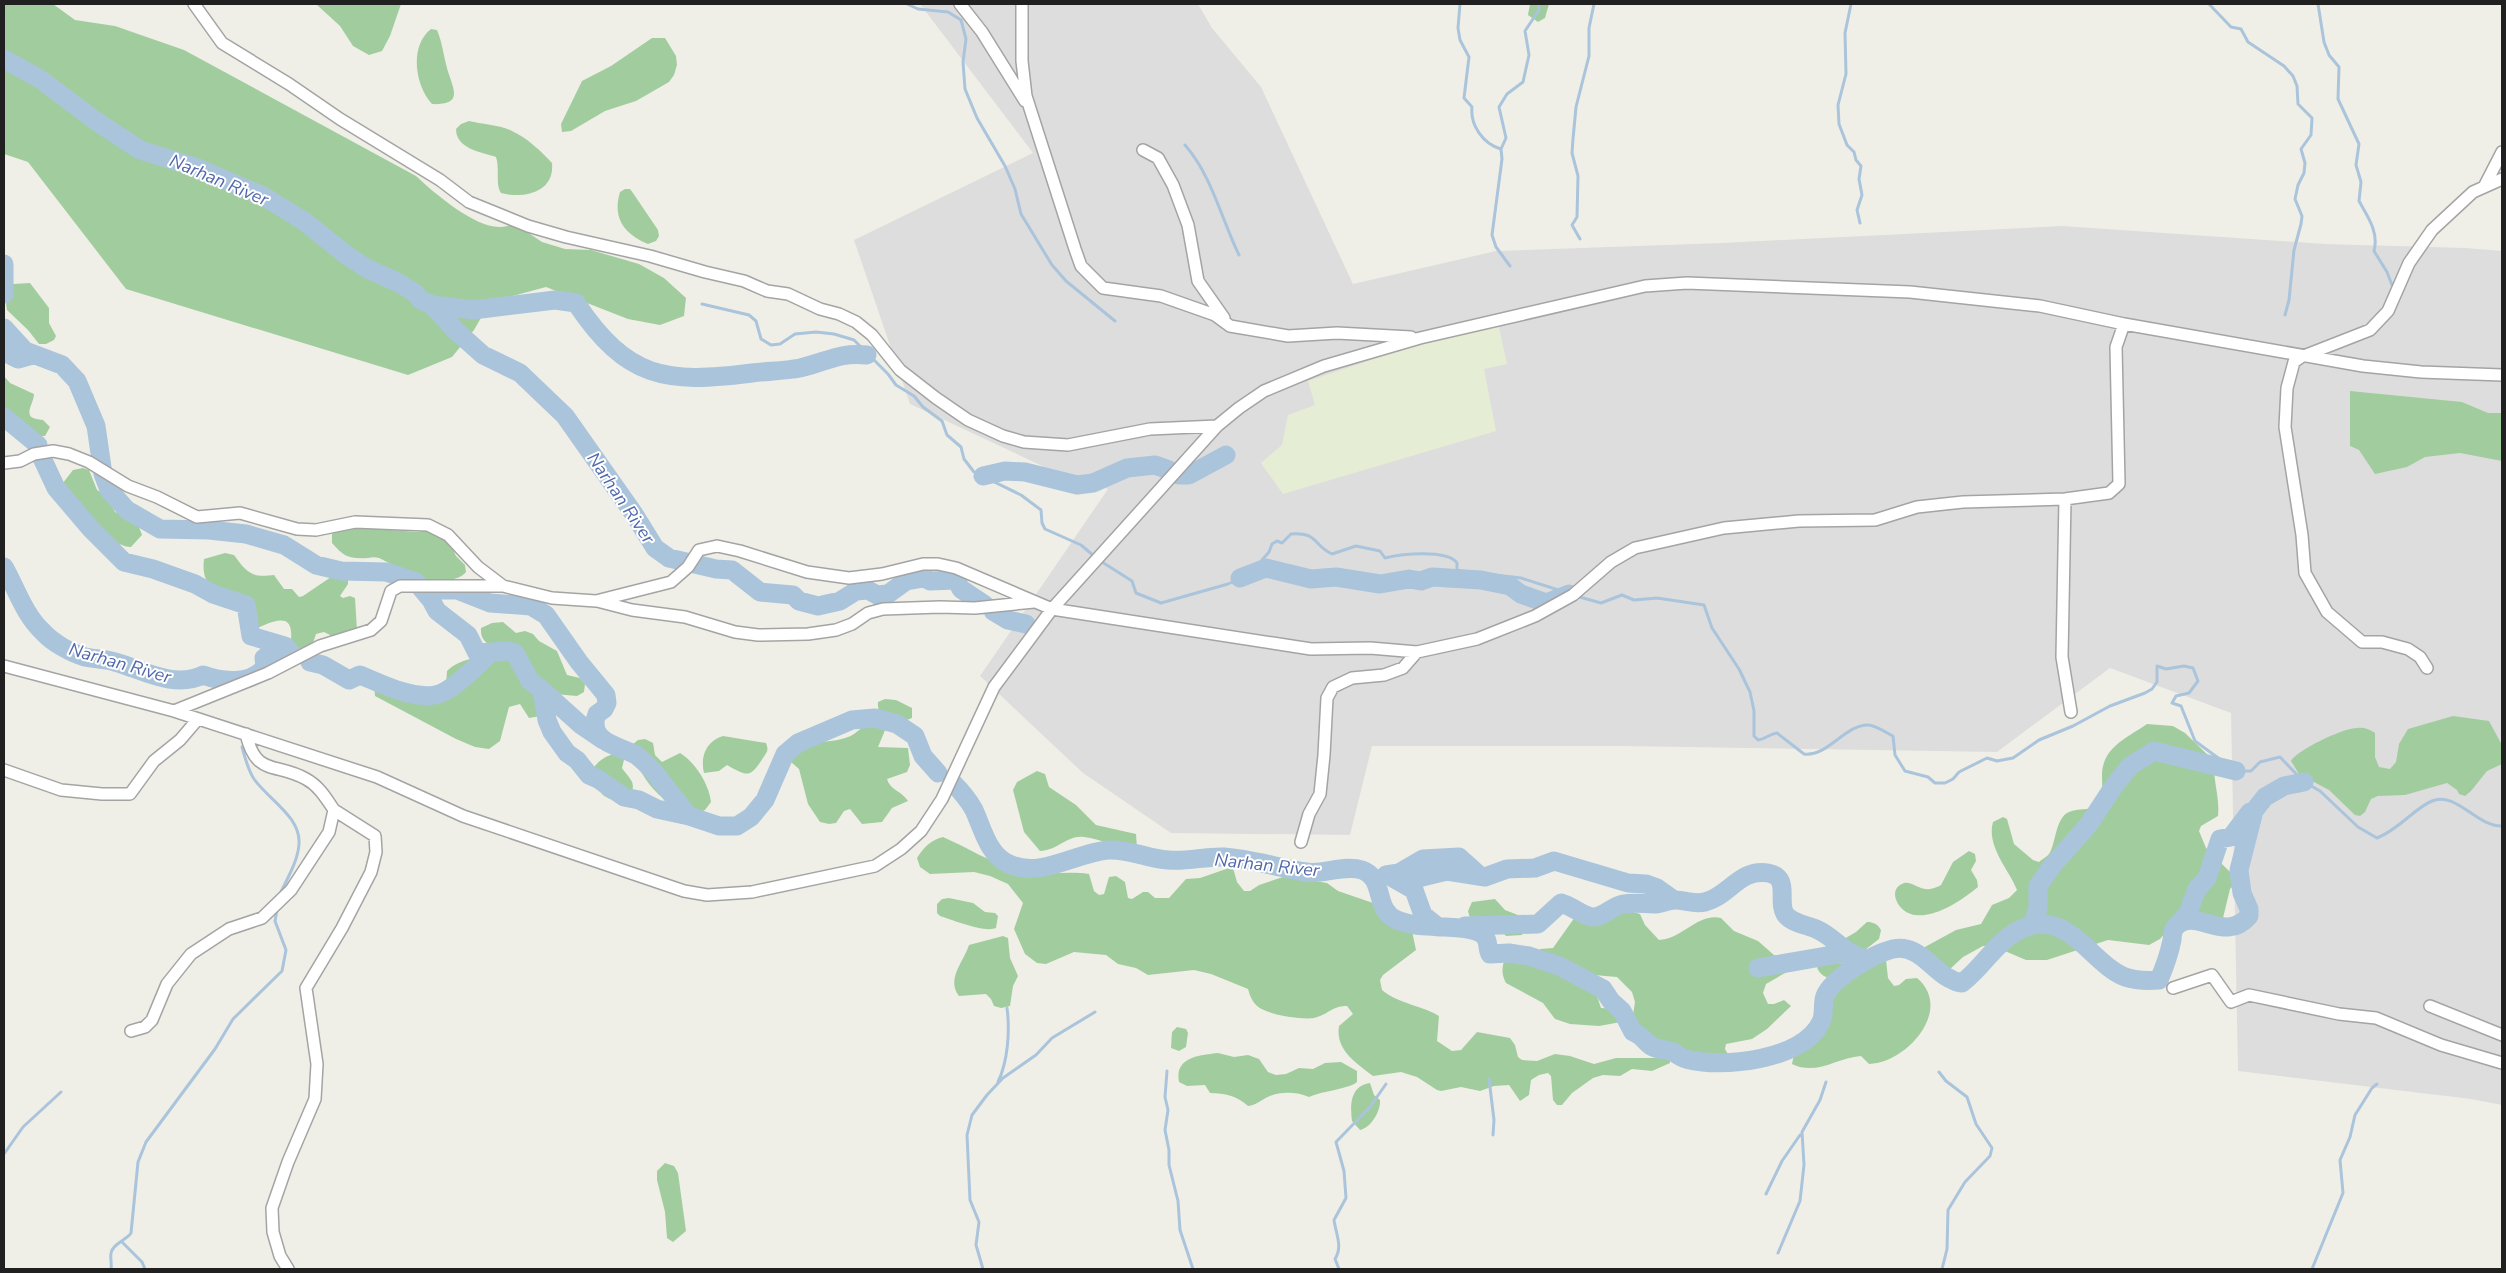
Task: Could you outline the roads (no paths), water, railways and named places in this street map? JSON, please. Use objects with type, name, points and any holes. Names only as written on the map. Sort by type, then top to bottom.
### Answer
[{"type":"street","points":[[194,4],[222,43],[289,84],[340,120],[440,180],[469,202],[528,226],[566,238],[650,256],[744,281],[767,291],[788,294],[820,309],[839,314],[856,322],[872,334],[900,370],[936,398],[968,420],[1003,436],[1024,442],[1068,445],[1097,441],[1150,429],[1217,426]]},
{"type":"street","points":[[960,4],[982,32],[1029,107]]},
{"type":"street","points":[[1022,4],[1022,61],[1029,107],[1074,249],[1081,266],[1094,282],[1103,288],[1162,296],[1215,315],[1230,326],[1288,336],[1337,333],[1420,338]]},
{"type":"street","points":[[1143,150],[1158,158],[1173,185],[1188,226],[1198,281],[1230,326]]},
{"type":"street","points":[[2484,187],[2502,152]]},
{"type":"street","points":[[2427,668],[2420,657],[2408,649],[2382,642],[2362,642],[2327,612],[2305,573],[2302,535],[2285,427],[2287,388],[2294,362],[2301,357],[2370,330],[2388,311],[2409,263],[2432,230],[2472,192],[2502,180]]},
{"type":"street","points":[[4,666],[174,711],[377,777],[463,816],[684,891],[707,895],[752,892],[875,866],[901,849],[921,831],[942,799],[994,687],[1052,609],[1217,426],[1264,391],[1324,366],[1420,338],[1645,286],[1687,283],[1861,290],[2040,306],[2124,324],[2301,357],[2421,372],[2502,375]]},
{"type":"street","points":[[596,601],[671,582],[688,567],[699,550],[717,546],[740,551],[807,572],[849,578],[882,574],[923,564],[938,564],[956,568],[1052,609],[1311,649],[1370,648],[1417,652],[1477,639],[1535,616],[1573,595],[1611,562],[1635,548],[1724,528],[1799,521],[1875,520],[1917,507],[1963,502],[2065,499],[2109,493],[2119,484],[2116,347],[2124,324]]},
{"type":"street","points":[[4,463],[20,461],[34,454],[53,451],[70,454],[89,462],[128,486],[157,497],[198,517],[240,513],[297,529],[316,530],[355,522],[428,525],[448,535],[478,566],[503,586]]},
{"type":"street","points":[[2065,499],[2062,657],[2071,712]]},
{"type":"street","points":[[174,711],[268,673],[320,646],[371,630],[381,621],[392,591],[400,586],[503,586],[552,598],[596,601],[632,610],[685,617],[735,632],[758,635],[808,634],[836,630],[852,624],[868,613],[883,609],[940,606],[975,608],[1036,602]]},
{"type":"street","points":[[1301,842],[1309,814],[1320,794],[1327,698],[1333,687],[1352,678],[1384,675],[1403,668],[1417,652]]},
{"type":"street","points":[[4,770],[61,790],[102,794],[130,794],[154,761],[180,740],[198,719]]},
{"type":"street","points":[[246,734],[249,748],[256,759],[267,766],[306,778],[318,787],[334,810],[375,836],[376,852],[371,872],[342,928],[306,988],[317,1064],[315,1099],[288,1162],[272,1208],[273,1232],[280,1256],[288,1269]]},
{"type":"street","points":[[131,1031],[146,1027],[152,1020],[167,984],[191,954],[229,929],[262,918],[291,890],[329,832],[334,810]]},
{"type":"street","points":[[2173,988],[2212,975],[2231,1002],[2248,995],[2339,1014],[2376,1018],[2441,1045],[2502,1063]]},
{"type":"street","points":[[2430,1006],[2502,1035]]},
{"type":"waterway","points":[[907,4],[918,9],[948,12],[961,20],[966,39],[963,62],[965,89],[977,118],[1005,166],[1015,189],[1021,214],[1052,265],[1066,281],[1115,321]]},
{"type":"waterway","points":[[1460,4],[1458,28],[1460,40],[1469,57],[1464,98],[1472,107],[1473,120],[1479,133],[1489,143],[1501,149],[1502,159],[1492,235],[1496,247],[1510,266]]},
{"type":"waterway","points":[[1501,149],[1506,138],[1499,107],[1507,94],[1523,82],[1529,55],[1525,31],[1539,10],[1538,4]]},
{"type":"waterway","points":[[1580,239],[1572,225],[1577,217],[1578,176],[1572,153],[1576,107],[1589,56],[1589,28],[1594,4]]},
{"type":"waterway","points":[[1851,4],[1845,33],[1846,74],[1838,105],[1839,124],[1847,145],[1854,152],[1856,160],[1861,166],[1859,179],[1862,195],[1857,210],[1860,223]]},
{"type":"waterway","points":[[2209,4],[2231,27],[2241,29],[2248,42],[2284,66],[2293,76],[2297,86],[2298,104],[2312,118],[2311,135],[2301,149],[2305,163],[2304,173],[2298,185],[2295,199],[2302,216],[2294,250],[2289,300],[2285,315]]},
{"type":"waterway","points":[[2318,4],[2324,42],[2329,55],[2339,67],[2338,99],[2359,144],[2356,165],[2361,182],[2359,201],[2374,231],[2374,251],[2387,272],[2392,285]]},
{"type":"waterway","name":"Narhan River","points":[[4,59],[40,79],[96,121],[140,150],[195,167],[263,196],[304,221],[345,254],[366,268],[399,283],[415,293],[421,300],[432,305],[473,310],[555,300],[576,303],[613,348],[631,361],[651,371],[672,376],[722,376],[788,370],[809,366],[840,356],[867,355]]},
{"type":"waterway","points":[[1185,145],[1209,184],[1239,255]]},
{"type":"waterway","name":"Narhan River","points":[[4,264],[4,294]]},
{"type":"waterway","name":"Narhan River","points":[[702,304],[749,315],[756,321],[761,339],[771,345],[780,344],[795,334],[816,332],[834,334],[854,340],[888,374],[896,385],[914,396],[923,407],[942,421],[947,435],[961,447],[964,459],[974,472],[1021,495],[1041,510],[1042,523],[1045,529],[1081,545],[1094,556]]},
{"type":"waterway","name":"Narhan River","points":[[432,305],[455,330],[483,355],[520,373],[565,416],[634,514],[655,548],[669,558],[716,569],[732,570],[760,592],[793,595],[799,601],[818,606],[840,601],[856,591],[868,590],[877,595],[888,594],[906,581],[924,578],[930,581],[956,580],[961,589],[985,605]]},
{"type":"waterway","name":"Narhan River","points":[[4,328],[25,351],[62,365],[77,381],[96,426],[103,474],[109,490],[127,510],[160,529],[209,530],[246,534],[284,545],[316,565],[341,571],[386,572],[416,582],[431,600],[437,611],[468,635],[477,653],[508,651],[515,653],[530,681],[542,690],[547,720],[552,732],[567,753],[577,760],[589,775],[624,797],[639,800],[657,809],[689,816],[719,826],[737,826],[751,817],[765,800],[785,754],[798,743],[852,720],[875,718],[897,724],[915,736],[923,756],[938,773]]},
{"type":"waterway","name":"Narhan River","points":[[4,352],[18,359],[32,355]]},
{"type":"waterway","name":"Narhan River","points":[[4,417],[38,445]]},
{"type":"waterway","name":"Narhan River","points":[[1179,475],[1189,475],[1226,455]]},
{"type":"waterway","name":"Narhan River","points":[[42,458],[56,488],[91,529],[124,562],[153,569],[195,584],[213,594],[246,605],[251,636],[285,646],[292,654]]},
{"type":"waterway","name":"Narhan River","points":[[983,476],[1005,471],[1025,472],[1077,485],[1093,483],[1127,468],[1155,465],[1169,470]]},
{"type":"waterway","name":"Narhan River","points":[[1102,562],[1132,581],[1136,593],[1161,603],[1228,584],[1250,574],[1269,552],[1272,544],[1277,541],[1282,543],[1291,534],[1300,534],[1311,537],[1332,554],[1356,546],[1380,551],[1385,558],[1412,554],[1434,554],[1452,559],[1457,563],[1457,569],[1461,571],[1521,578],[1568,593]]},
{"type":"waterway","name":"Narhan River","points":[[4,567],[26,610],[36,625],[57,644],[85,657],[112,661],[170,679],[192,679],[203,675],[219,679],[236,680],[252,677],[259,673],[265,667],[264,658],[268,655],[294,655]]},
{"type":"waterway","points":[[1240,578],[1266,568],[1311,579],[1336,577],[1380,584],[1409,579],[1421,581],[1432,577],[1481,580],[1510,586],[1521,594],[1546,603],[1569,594]]},
{"type":"waterway","name":"Narhan River","points":[[434,590],[457,590],[490,603],[531,606],[546,615],[579,662],[606,695],[607,703],[604,709],[597,714],[595,720],[596,730],[600,736],[609,743],[636,755],[644,761],[689,816]]},
{"type":"waterway","points":[[1576,596],[1601,603],[1622,595],[1634,600],[1657,598],[1704,605],[1712,628],[1739,669],[1750,692],[1754,711],[1754,736],[1758,740],[1777,733],[1804,754],[1813,754],[1821,751],[1851,730],[1859,726],[1871,725],[1893,736],[1895,755],[1905,771],[1928,777],[1935,783],[1945,783],[1953,779],[1959,772],[1987,758],[1997,761],[2013,758],[2039,740],[2073,726],[2110,706],[2145,693],[2152,689],[2157,682],[2157,666],[2166,669],[2184,666],[2193,668],[2198,681],[2189,693],[2176,696],[2172,703],[2181,706],[2195,741],[2236,771],[2251,771],[2260,762],[2280,757],[2304,782],[2320,791],[2358,827],[2377,838],[2393,830],[2425,805],[2441,799],[2450,801],[2493,825],[2502,826]]},
{"type":"waterway","name":"Narhan River","points":[[993,611],[1008,620],[1026,624]]},
{"type":"waterway","name":"Narhan River","points":[[308,657],[310,662],[323,665],[349,680],[360,675],[397,690],[426,696],[442,693],[449,689],[491,652]]},
{"type":"waterway","name":"Narhan River","points":[[542,690],[581,725],[603,740]]},
{"type":"waterway","points":[[242,747],[248,768],[254,779],[290,817],[298,834],[297,857],[280,894]]},
{"type":"waterway","points":[[2033,924],[2038,908],[2038,886],[2052,866],[2089,824],[2114,786],[2130,766],[2154,751],[2236,771]]},
{"type":"waterway","name":"Narhan River","points":[[953,783],[972,806],[990,847],[1000,859],[1020,867],[1045,867],[1096,852],[1117,850],[1168,860],[1217,857],[1234,858],[1313,873],[1348,868],[1362,870],[1374,880],[1385,909],[1397,920],[1422,926],[1472,930],[1485,937],[1490,954],[1509,953],[1529,956],[1559,966],[1603,989],[1611,1001],[1622,1011],[1633,1032],[1641,1036],[1651,1046],[1673,1052],[1686,1059],[1719,1063],[1740,1062],[1760,1058],[1780,1053],[1798,1045],[1812,1035],[1821,1022],[1825,996],[1829,989],[1855,967],[1885,951],[1893,949],[1913,951],[1944,975],[1962,983],[1976,971],[2000,944],[2014,933],[2032,925],[2048,924],[2062,929],[2112,970],[2125,977],[2159,980],[2168,956],[2173,932],[2177,925],[2193,920],[2221,927],[2230,927],[2240,924],[2249,916],[2249,909],[2242,893],[2239,870],[2254,811],[2265,797],[2284,786],[2304,782]]},
{"type":"waterway","points":[[2178,925],[2188,913],[2197,889],[2207,878],[2220,839],[2231,837],[2250,812]]},
{"type":"waterway","points":[[1386,875],[1399,873],[1423,859],[1459,857],[1479,875]]},
{"type":"waterway","points":[[1395,879],[1410,880],[1447,871],[1485,877],[1507,869],[1535,868],[1554,861],[1628,883],[1646,884],[1657,888],[1674,900]]},
{"type":"waterway","points":[[1465,926],[1538,924],[1561,903],[1592,917],[1600,916],[1619,905],[1627,903],[1657,904],[1670,900],[1701,903],[1713,899],[1742,878],[1758,873],[1768,873],[1775,875],[1779,879],[1782,890],[1783,909],[1788,917],[1795,922],[1816,929],[1845,950],[1858,957],[1867,959]]},
{"type":"waterway","points":[[1393,878],[1414,890],[1423,915],[1438,927]]},
{"type":"waterway","points":[[111,1269],[112,1250],[131,1233],[138,1162],[146,1142],[215,1049],[233,1019],[282,971],[286,950],[275,921],[277,910]]},
{"type":"waterway","points":[[1758,968],[1838,954],[1854,955]]},
{"type":"waterway","points":[[998,1082],[1004,1065],[1007,1046],[1007,1008]]},
{"type":"waterway","points":[[983,1269],[976,1245],[979,1222],[970,1200],[967,1135],[972,1115],[1003,1078],[1036,1055],[1052,1038],[1095,1012]]},
{"type":"waterway","points":[[1167,1071],[1165,1097],[1168,1110],[1165,1130],[1169,1150],[1169,1165],[1178,1201],[1180,1230],[1193,1269]]},
{"type":"waterway","points":[[1939,1072],[1946,1081],[1967,1097],[1976,1124],[1992,1148],[1990,1156],[1965,1182],[1948,1210],[1947,1249],[1942,1269]]},
{"type":"waterway","points":[[1489,1079],[1494,1120],[1493,1135]]},
{"type":"waterway","points":[[1778,1253],[1800,1201],[1804,1165],[1802,1132],[1820,1100],[1826,1082]]},
{"type":"waterway","points":[[1339,1269],[1335,1259],[1339,1245],[1334,1220],[1346,1198],[1344,1171],[1336,1142],[1370,1107],[1386,1084]]},
{"type":"waterway","points":[[2312,1269],[2343,1193],[2340,1160],[2350,1137],[2355,1115],[2372,1088],[2377,1084]]},
{"type":"waterway","points":[[4,1154],[23,1127],[61,1092]]},
{"type":"waterway","points":[[1766,1194],[1782,1161],[1800,1135]]},
{"type":"waterway","points":[[122,1242],[142,1262],[145,1269]]}]
